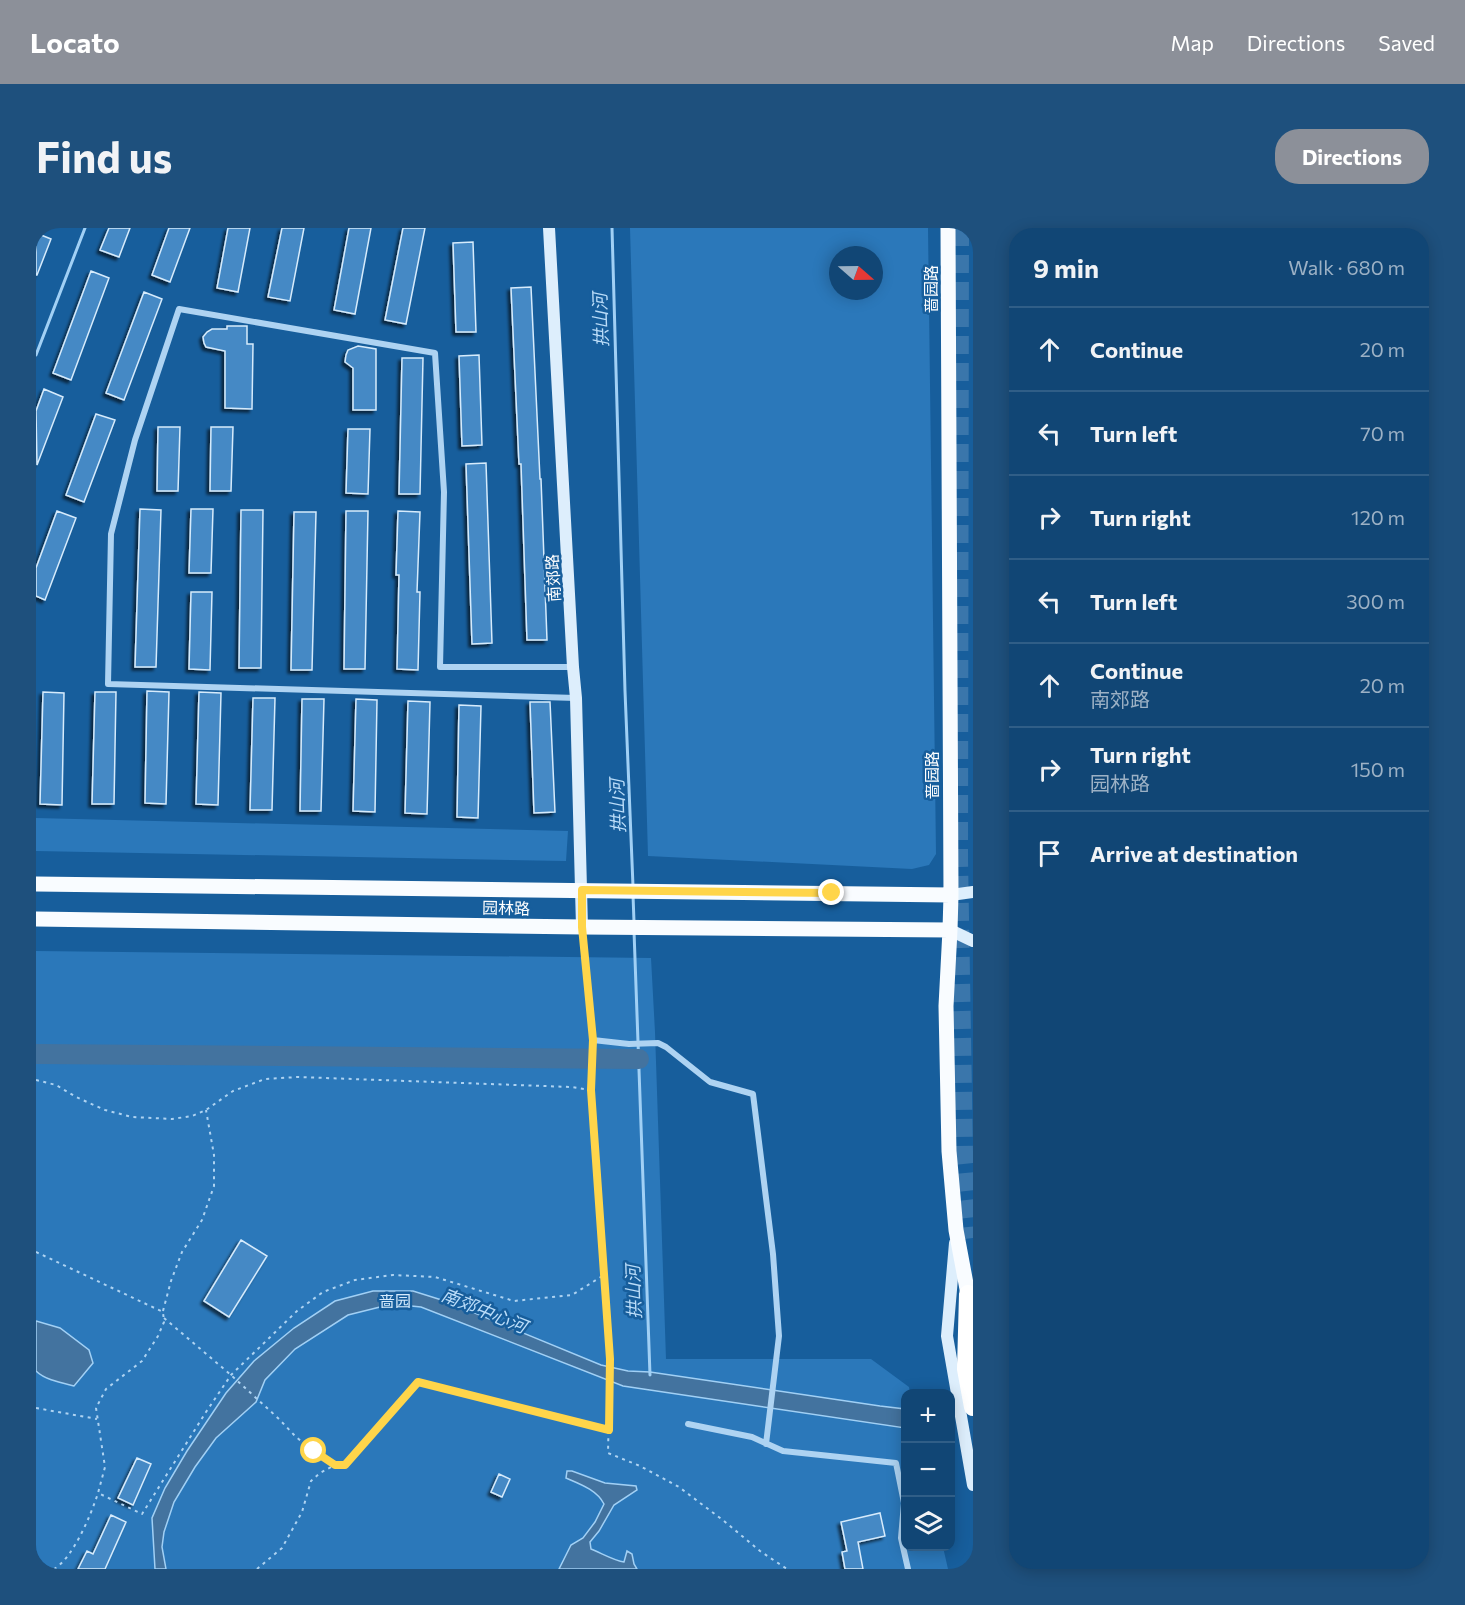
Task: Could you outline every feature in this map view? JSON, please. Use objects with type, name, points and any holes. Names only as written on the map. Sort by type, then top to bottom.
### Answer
[{"type":"highway","points":[[968,1294],[966,1369],[973,1407]]},
{"type":"main road","name":"啬园路","points":[[948,228],[951,895],[946,1006],[948,1129],[956,1230],[973,1319]]},
{"type":"main road","name":"园林路","points":[[36,884],[951,895]]},
{"type":"main road","name":"园林路","points":[[36,919],[950,930]]},
{"type":"street","name":"南郊路","points":[[549,228],[576,698],[582,927]]},
{"type":"street","points":[[573,667],[440,667],[444,492],[435,353],[179,309],[135,440],[111,534],[108,684],[576,698]]},
{"type":"street","name":"园林路","points":[[951,895],[973,892]]},
{"type":"street","points":[[582,927],[593,1040],[629,1044],[658,1043],[710,1082],[753,1094],[773,1254],[779,1336],[766,1443]]},
{"type":"street","name":"园林路","points":[[950,930],[973,941]]},
{"type":"street","points":[[956,1230],[947,1336],[973,1485]]},
{"type":"street","points":[[688,1424],[752,1437],[783,1451],[896,1463],[904,1503],[901,1538],[908,1569]]},
{"type":"path","points":[[593,1040],[591,1090],[610,1359],[608,1453],[640,1466],[679,1487],[760,1551],[787,1569]]},
{"type":"path","points":[[36,1080],[56,1085],[75,1097],[105,1110],[132,1117],[172,1119],[192,1116],[206,1110],[233,1091],[265,1079],[298,1077],[571,1087],[591,1090]]},
{"type":"path","points":[[54,1569],[68,1558],[93,1510],[105,1467],[96,1408],[106,1389],[142,1361],[158,1336],[164,1322],[163,1312],[171,1281],[182,1252],[202,1220],[214,1186],[214,1155],[206,1110]]},
{"type":"path","points":[[36,1252],[163,1312]]},
{"type":"path","points":[[98,1493],[142,1514],[231,1375],[297,1311],[323,1292],[355,1280],[393,1275],[435,1277],[514,1301],[572,1296],[604,1275]]},
{"type":"path","points":[[164,1318],[231,1375],[296,1437],[335,1465]]},
{"type":"path","points":[[257,1569],[282,1548],[302,1512],[312,1481],[320,1473],[335,1465],[345,1465],[418,1382],[609,1430]]},
{"type":"path","points":[[36,1408],[97,1419]]},
{"type":"green space","points":[[630,228],[928,228],[936,854],[929,865],[912,869],[648,856]]},
{"type":"green space","points":[[36,818],[568,831],[566,861],[36,851]]},
{"type":"green space","name":"啬园","points":[[36,951],[651,958],[666,1359],[871,1359],[909,1387],[909,1389],[901,1389],[901,1551],[944,1551],[948,1569],[36,1569]]},
{"type":"shaded area","points":[[373,1291],[413,1291],[448,1302],[601,1365],[628,1371],[650,1372],[901,1409],[901,1427],[623,1386],[421,1307],[392,1304],[348,1315],[295,1349],[265,1380],[256,1402],[216,1438],[174,1502],[164,1532],[162,1547],[166,1569],[155,1569],[152,1518],[165,1488],[187,1451],[226,1393],[254,1361],[294,1328],[335,1301]]},
{"type":"shaded area","points":[[36,1321],[60,1328],[89,1350],[93,1363],[74,1386],[49,1379],[36,1371]]},
{"type":"shaded area","points":[[567,1471],[605,1483],[636,1486],[637,1490],[614,1505],[590,1542],[591,1549],[624,1562],[627,1551],[632,1554],[637,1569],[559,1569],[571,1545],[583,1538],[595,1522],[604,1504],[593,1491],[566,1478]]},
{"type":"building","points":[[109,228],[130,228],[119,257],[100,250]]},
{"type":"building","points":[[169,228],[190,228],[170,282],[152,275]]},
{"type":"building","points":[[228,228],[250,228],[238,292],[217,288]]},
{"type":"building","points":[[282,228],[304,228],[290,301],[268,297]]},
{"type":"building","points":[[349,228],[371,228],[355,314],[334,310]]},
{"type":"building","points":[[403,228],[425,228],[406,324],[385,320]]},
{"type":"building","points":[[36,233],[51,239],[37,275],[36,275]]},
{"type":"building","points":[[473,242],[476,332],[456,332],[453,243]]},
{"type":"building","points":[[91,271],[109,278],[71,380],[53,373]]},
{"type":"building","points":[[531,287],[547,640],[527,640],[521,464],[519,464],[511,288]]},
{"type":"building","points":[[144,292],[162,299],[124,400],[106,393]]},
{"type":"building","points":[[227,326],[247,326],[247,344],[253,344],[252,409],[225,408],[225,351],[206,347],[204,343],[203,337],[207,332],[212,329],[227,329]]},
{"type":"building","points":[[358,346],[376,349],[376,410],[353,410],[353,368],[345,362],[348,350]]},
{"type":"building","points":[[479,355],[482,445],[462,446],[459,356]]},
{"type":"building","points":[[402,358],[423,358],[420,494],[399,494]]},
{"type":"building","points":[[44,389],[63,397],[37,465],[36,411]]},
{"type":"building","points":[[96,414],[115,420],[84,502],[66,495]]},
{"type":"building","points":[[158,427],[180,427],[178,491],[157,491]]},
{"type":"building","points":[[211,427],[233,427],[231,491],[210,491]]},
{"type":"building","points":[[348,429],[370,429],[368,494],[346,493]]},
{"type":"building","points":[[486,463],[492,643],[472,644],[466,464]]},
{"type":"building","points":[[140,509],[161,510],[156,667],[135,667]]},
{"type":"building","points":[[191,509],[213,509],[211,573],[189,573]]},
{"type":"building","points":[[241,510],[263,510],[261,668],[239,668]]},
{"type":"building","points":[[57,511],[76,518],[45,600],[36,596],[36,568]]},
{"type":"building","points":[[346,511],[368,511],[365,669],[344,669]]},
{"type":"building","points":[[398,511],[420,512],[417,592],[420,592],[418,670],[397,669]]},
{"type":"building","points":[[294,512],[316,512],[312,670],[291,670]]},
{"type":"building","points":[[191,592],[212,592],[210,670],[189,669]]},
{"type":"building","points":[[147,691],[169,692],[166,804],[145,803]]},
{"type":"building","points":[[43,692],[64,693],[62,805],[40,804]]},
{"type":"building","points":[[95,692],[116,692],[114,804],[92,804]]},
{"type":"building","points":[[199,692],[221,693],[218,805],[196,804]]},
{"type":"building","points":[[253,698],[275,698],[272,810],[250,810]]},
{"type":"building","points":[[302,699],[324,699],[321,811],[300,811]]},
{"type":"building","points":[[356,699],[377,700],[375,812],[353,811]]},
{"type":"building","points":[[408,701],[430,702],[427,814],[405,813]]},
{"type":"building","points":[[530,702],[550,702],[555,812],[534,813]]},
{"type":"building","points":[[459,705],[481,706],[478,818],[457,817]]},
{"type":"building","points":[[241,1240],[267,1256],[229,1317],[204,1301]]},
{"type":"building","points":[[137,1458],[151,1464],[133,1505],[118,1498]]},
{"type":"building","points":[[499,1474],[510,1479],[502,1497],[491,1492]]},
{"type":"building","points":[[880,1513],[885,1536],[858,1542],[863,1569],[845,1569],[842,1552],[847,1551],[841,1522]]},
{"type":"building","points":[[111,1515],[126,1522],[105,1569],[78,1569],[87,1551],[93,1554]]},
{"type":"waterway","name":"南郊中心河","points":[[36,355],[85,228]]},
{"type":"waterway","name":"拱山河","points":[[612,228],[633,886]]},
{"type":"waterway","name":"拱山河","points":[[633,895],[634,922]]},
{"type":"waterway","name":"拱山河","points":[[634,931],[650,1375]]},
{"type":"waterway","points":[[36,1054],[639,1059]]},
{"type":"tunnel","points":[[960,228],[959,858],[964,1152],[973,1238]]},
{"type":"route","points":[[314,1451],[335,1465],[345,1465],[418,1382],[609,1430],[610,1359],[591,1090],[593,1040],[582,927],[582,890],[832,893]]}]
